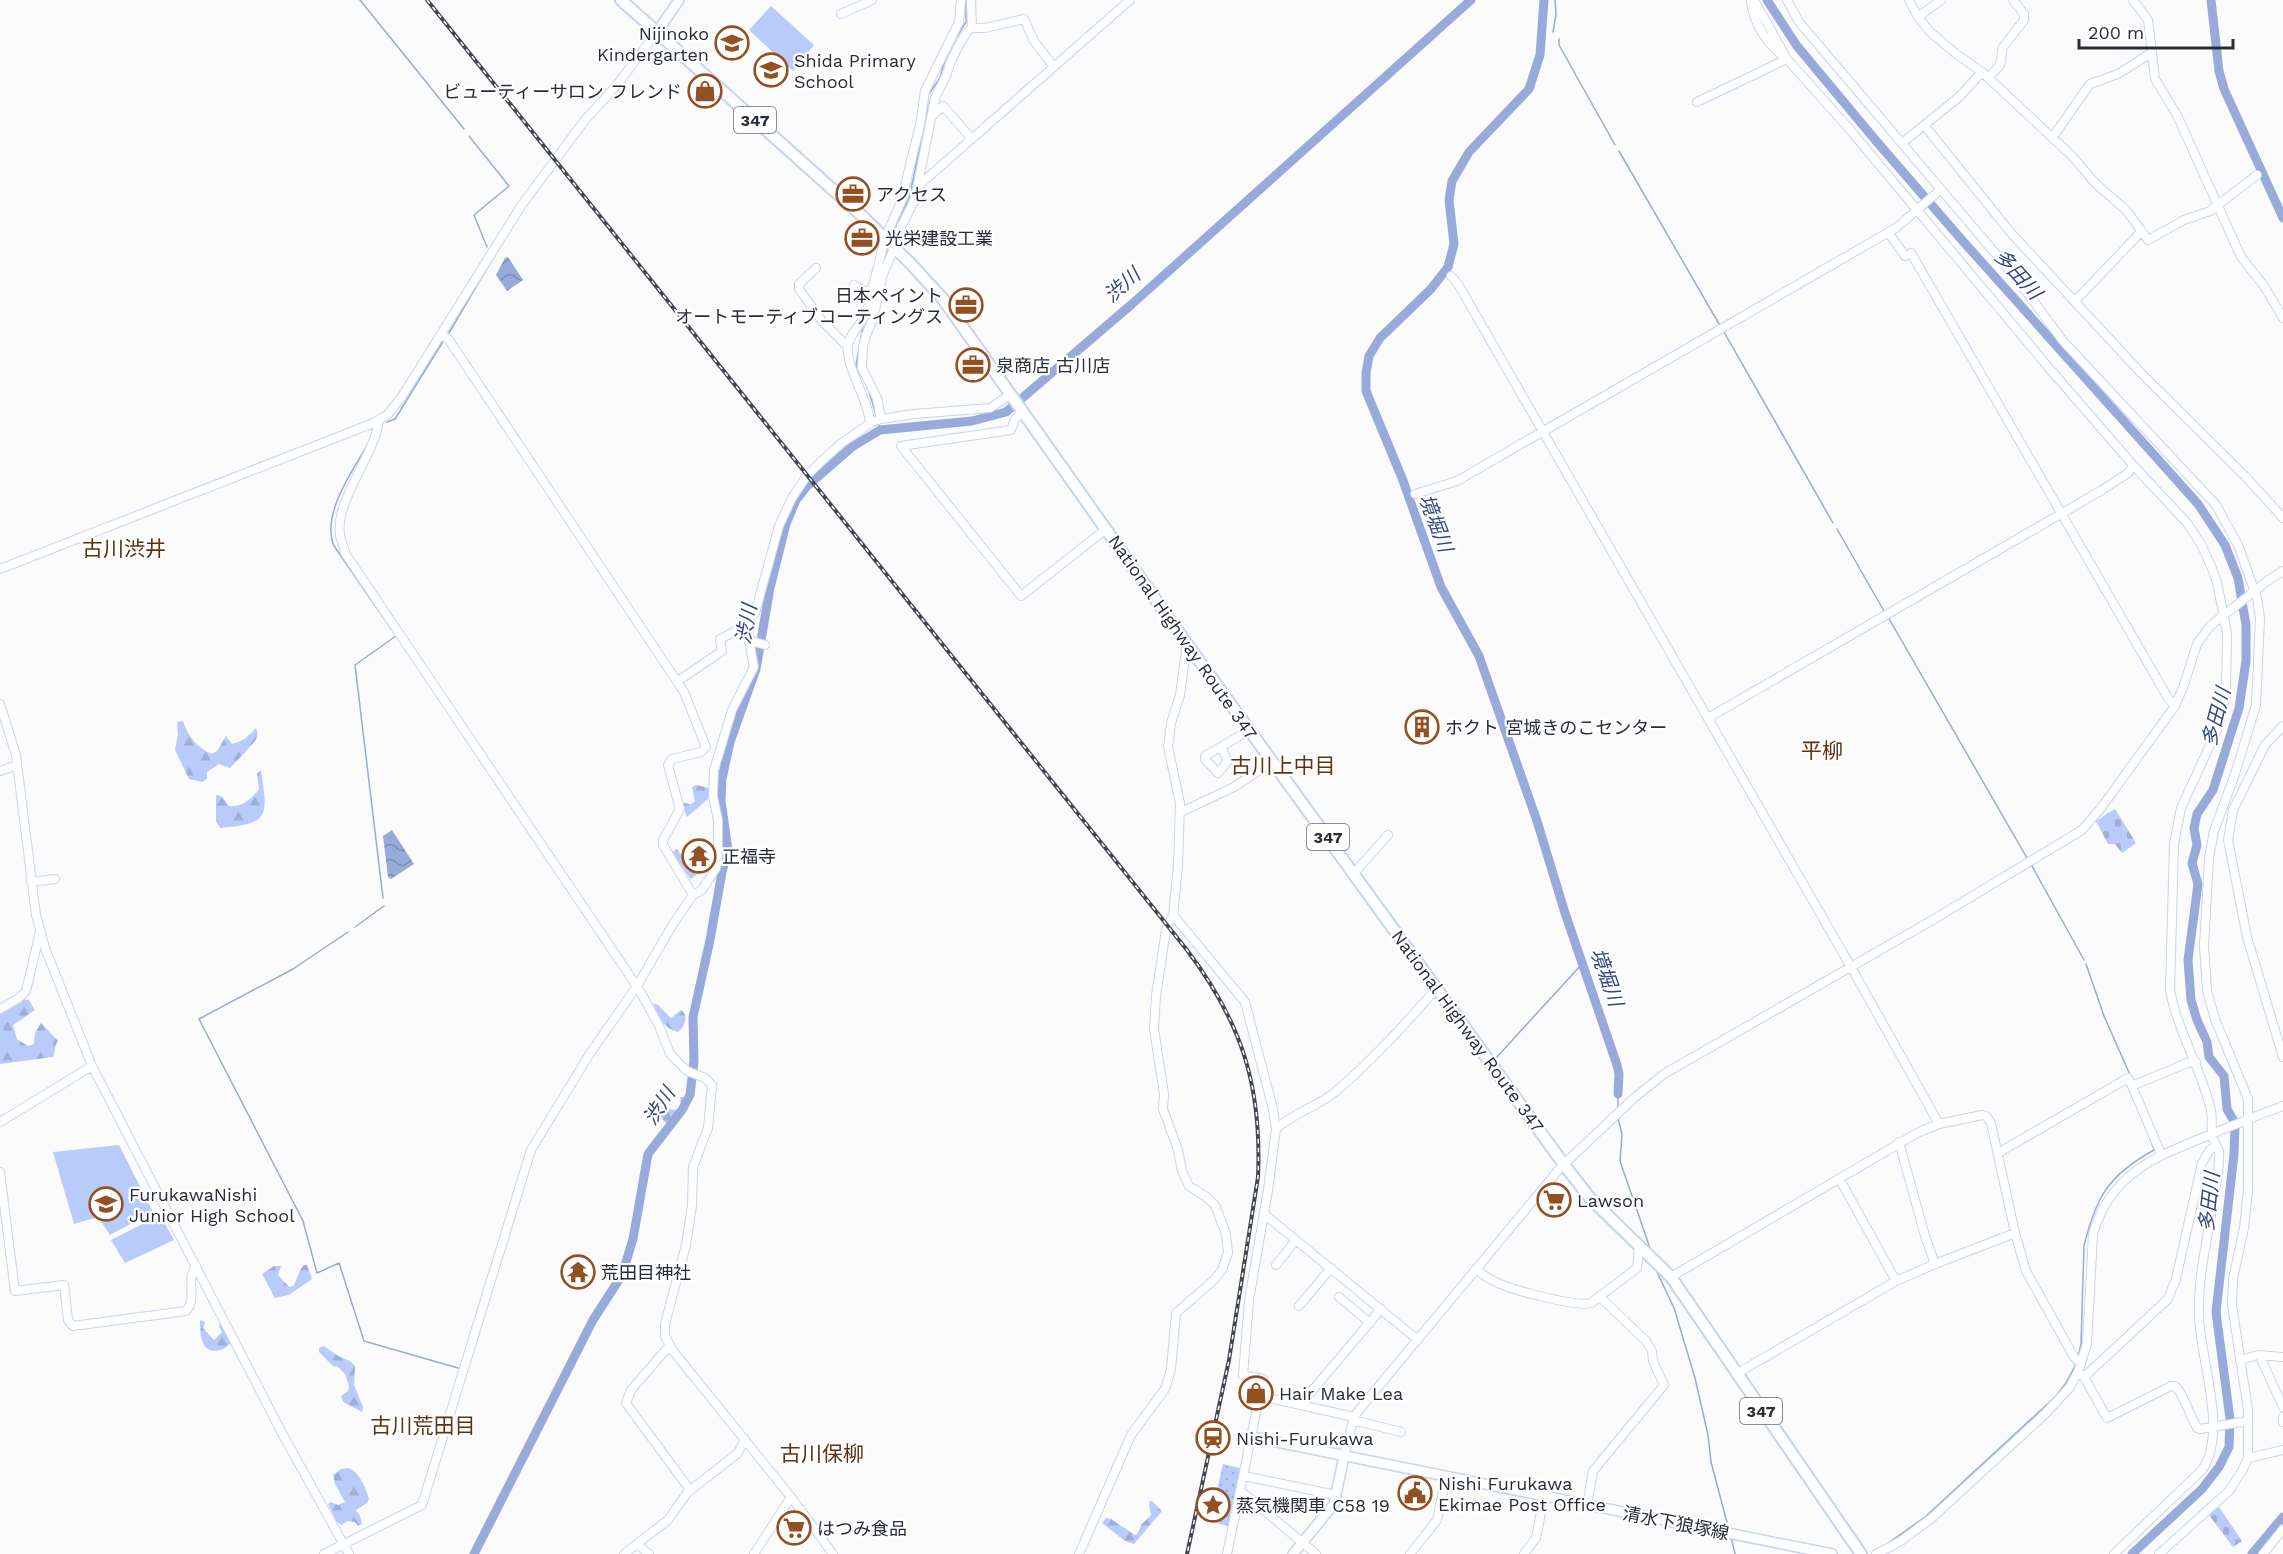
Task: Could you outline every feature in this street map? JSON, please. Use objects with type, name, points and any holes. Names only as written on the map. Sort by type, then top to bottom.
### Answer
[{"type":"highway","name":"National Highway Route 347","points":[[621,0],[890,244],[943,299],[1187,644],[1565,1166],[1590,1198],[1671,1277],[1861,1554]]},
{"type":"main road","points":[[657,32],[679,0]]},
{"type":"main road","name":"清水下狼塚線","points":[[1252,1437],[1832,1554]]},
{"type":"main road","points":[[1293,1554],[1331,1509],[1344,1456]]},
{"type":"street","points":[[842,14],[872,0]]},
{"type":"street","points":[[876,421],[877,398],[863,370],[863,347],[873,319],[920,125],[925,91],[959,22],[961,0]]},
{"type":"street","points":[[971,0],[972,28]]},
{"type":"street","points":[[918,186],[1130,0]]},
{"type":"street","points":[[1752,0],[1787,59],[1851,131],[2133,465],[2180,514],[2201,544],[2217,582],[2225,615],[2226,695],[2217,730],[2181,808],[2174,844],[2170,990],[2172,1002],[2196,1062],[2210,1106],[2220,1157],[2199,1307],[2202,1350],[2210,1391],[2214,1434],[2212,1448],[2202,1470],[2114,1554]]},
{"type":"street","points":[[1787,0],[1799,22],[1902,142],[1939,191],[2017,279],[2063,341],[2216,505],[2238,545],[2260,618],[2256,705],[2235,774],[2214,831],[2209,858],[2204,946],[2207,991],[2215,1019],[2248,1099],[2245,1121],[2248,1190],[2232,1292],[2248,1458],[2229,1491],[2159,1554]]},
{"type":"street","points":[[1909,0],[1929,31],[1985,75],[2072,156],[2096,184],[2126,210],[2148,240],[2184,220],[2210,211],[2257,175]]},
{"type":"street","points":[[1918,17],[1941,0]]},
{"type":"street","points":[[1902,142],[2002,60],[2003,47],[2024,20],[2024,14],[2013,0]]},
{"type":"street","points":[[2133,0],[2148,20],[2155,79],[2177,115],[2241,257],[2264,286],[2283,318]]},
{"type":"street","points":[[876,421],[849,357],[848,346],[866,314],[872,290],[890,244],[915,199],[920,164],[933,115],[935,98],[951,61],[967,32],[972,28],[985,28],[1024,19],[1034,41],[1054,67]]},
{"type":"street","points":[[0,569],[379,421],[395,406],[521,206],[585,120],[616,86],[657,32]]},
{"type":"street","points":[[2052,138],[2090,84],[2118,74],[2151,53]]},
{"type":"street","points":[[1697,102],[1787,59]]},
{"type":"street","points":[[933,115],[943,106],[972,139]]},
{"type":"street","points":[[1924,125],[1990,209],[2143,375],[2245,476],[2283,518]]},
{"type":"street","points":[[1415,494],[1457,481],[1888,232],[1939,191]]},
{"type":"street","points":[[2075,301],[2142,231]]},
{"type":"street","points":[[1888,232],[1905,255],[1911,253],[2168,698],[2175,706]]},
{"type":"street","points":[[816,268],[799,284],[799,289],[811,307],[848,346]]},
{"type":"street","points":[[1451,276],[1458,284],[1708,718],[1939,1124]]},
{"type":"street","points":[[854,285],[864,291],[872,290]]},
{"type":"street","points":[[441,334],[448,340],[678,681],[706,747],[701,752],[669,761],[668,765],[680,809],[663,840],[663,845],[693,895]]},
{"type":"street","points":[[678,681],[722,651],[720,639],[734,632],[755,613],[779,526],[792,498],[808,474],[831,452],[876,421],[914,414],[990,408],[1011,397]]},
{"type":"street","points":[[1021,411],[1011,430],[901,446],[1021,597],[1106,529]]},
{"type":"street","points":[[379,421],[374,441],[349,495],[342,518],[340,534],[345,553],[637,986],[654,1016],[670,1054],[687,1071],[705,1078],[712,1085],[708,1128],[693,1167],[692,1205],[686,1245],[664,1324],[665,1336],[833,1554]]},
{"type":"street","points":[[1708,718],[2061,514],[2128,473],[2133,465]]},
{"type":"street","points":[[1344,1456],[1353,1419],[1561,1167],[1565,1166],[1624,1108],[1664,1074],[1851,967],[2082,830],[2101,808],[2175,706],[2197,644],[2210,626],[2283,571]]},
{"type":"street","points":[[324,1554],[422,1505],[531,1150],[589,1055],[637,986],[673,924],[693,895],[702,890],[716,868],[718,820],[712,796],[714,770],[732,710],[754,667],[748,620]]},
{"type":"street","points":[[749,640],[765,645]]},
{"type":"street","points":[[1079,1554],[1131,1435],[1165,1389],[1171,1370],[1176,1313],[1215,1279],[1227,1261],[1226,1234],[1220,1215],[1210,1200],[1190,1186],[1185,1179],[1178,1150],[1163,1109],[1164,1094],[1154,1023],[1166,930],[1173,915],[1178,866],[1180,812],[1168,747],[1171,723],[1180,695],[1187,644]]},
{"type":"street","points":[[0,704],[12,740],[17,765],[31,882],[40,932],[92,1066],[283,1435],[349,1554]]},
{"type":"street","points":[[2283,726],[2265,745],[2233,810],[2228,840],[2247,937],[2283,1057]]},
{"type":"street","points":[[1221,747],[1250,730]]},
{"type":"street","points":[[1180,812],[1242,783],[1272,762]]},
{"type":"street","points":[[0,771],[17,765]]},
{"type":"street","points":[[1354,873],[1388,835]]},
{"type":"street","points":[[31,882],[55,879]]},
{"type":"street","points":[[1173,915],[1245,1002],[1266,1076],[1276,1129],[1249,1300],[1243,1375],[1263,1380],[1227,1554]]},
{"type":"street","points":[[0,1009],[26,991],[40,932]]},
{"type":"street","points":[[1276,1129],[1287,1119],[1313,1106],[1341,1087],[1376,1054],[1437,988]]},
{"type":"street","points":[[2132,1086],[2187,1063],[2196,1062]]},
{"type":"street","points":[[0,1122],[92,1066]]},
{"type":"street","points":[[1998,1153],[2128,1078],[2161,1154]]},
{"type":"street","points":[[1876,1554],[1915,1531],[2059,1400],[2080,1367],[2086,1344],[2091,1249],[2097,1220],[2108,1199],[2123,1181],[2161,1154],[2283,1106]]},
{"type":"street","points":[[1671,1277],[1899,1142],[1939,1124],[1986,1116],[1991,1124],[2015,1233],[2026,1271],[2107,1418],[2175,1386],[2200,1430],[2246,1422]]},
{"type":"street","points":[[1899,1142],[1935,1264]]},
{"type":"street","points":[[2080,1367],[2168,1299],[2175,1279],[2202,1163],[2209,1151],[2216,1145]]},
{"type":"street","points":[[0,1172],[15,1291],[64,1285],[68,1320],[73,1326],[182,1313],[191,1304],[190,1278],[196,1266]]},
{"type":"street","points":[[1839,1178],[1896,1281]]},
{"type":"street","points":[[1264,1214],[1418,1340]]},
{"type":"street","points":[[1736,1374],[1896,1281],[2015,1233]]},
{"type":"street","points":[[1276,1265],[1296,1240]]},
{"type":"street","points":[[1476,1269],[1497,1283],[1559,1300],[1587,1304],[1600,1297],[1636,1268],[1644,1251]]},
{"type":"street","points":[[1299,1306],[1331,1268]]},
{"type":"street","points":[[1587,1505],[1593,1471],[1664,1385],[1646,1341],[1600,1297]]},
{"type":"street","points":[[1339,1298],[1370,1323]]},
{"type":"street","points":[[1304,1406],[1306,1398],[1381,1310]]},
{"type":"street","points":[[670,1345],[631,1390],[626,1403],[690,1490]]},
{"type":"street","points":[[2240,1360],[2258,1355],[2283,1357]]},
{"type":"street","points":[[2262,1356],[2262,1361],[2283,1407]]},
{"type":"street","points":[[1260,1396],[1401,1432]]},
{"type":"street","points":[[2283,1417],[2283,1422]]},
{"type":"street","points":[[624,1554],[668,1520],[690,1490],[738,1453],[744,1439]]},
{"type":"street","points":[[2248,1458],[2283,1450]]},
{"type":"street","points":[[1244,1476],[1336,1495]]},
{"type":"street","points":[[1410,1554],[1437,1520],[1446,1477]]},
{"type":"street","points":[[1240,1491],[1316,1554]]},
{"type":"street","points":[[754,1554],[791,1497]]},
{"type":"street","points":[[1524,1554],[1536,1538],[1544,1497]]},
{"type":"street","points":[[2263,1554],[2283,1529]]},
{"type":"street","points":[[637,1544],[649,1554]]},
{"type":"street","points":[[2270,1545],[2276,1553]]},
{"type":"green space","points":[[771,6],[814,45],[793,71],[749,30]]},
{"type":"green space","points":[[183,721],[194,741],[212,754],[217,751],[226,736],[232,744],[236,743],[246,738],[256,728],[257,737],[230,768],[219,764],[207,772],[207,778],[203,782],[189,779],[175,750],[178,734],[177,722]]},
{"type":"green space","points":[[261,771],[265,798],[262,815],[248,824],[220,828],[216,821],[216,795],[221,796],[229,806],[246,802],[259,789],[257,774]]},
{"type":"green space","points":[[696,785],[709,788],[708,799],[687,817],[683,803],[691,804],[695,801],[692,787]]},
{"type":"green space","points":[[2115,809],[2136,843],[2122,853],[2115,844],[2108,844],[2096,821]]},
{"type":"green space","points":[[677,849],[691,867],[703,858],[709,865],[691,879],[671,853]]},
{"type":"green space","points":[[23,999],[29,1000],[35,1010],[13,1025],[17,1039],[28,1046],[34,1044],[35,1033],[41,1023],[58,1041],[54,1055],[53,1057],[0,1064],[0,1012]]},
{"type":"green space","points":[[653,1004],[658,1005],[671,1018],[681,1010],[683,1012],[685,1021],[678,1032],[665,1025]]},
{"type":"green space","points":[[680,1097],[685,1097],[689,1102],[688,1108],[675,1124],[668,1125],[653,1103],[656,1101],[662,1107],[675,1110],[681,1106]]},
{"type":"green space","points":[[119,1145],[153,1212],[110,1235],[98,1217],[74,1224],[53,1152]]},
{"type":"green space","points":[[160,1215],[174,1240],[125,1263],[111,1240]]},
{"type":"green space","points":[[304,1265],[307,1265],[312,1279],[289,1295],[275,1298],[262,1274],[274,1266],[281,1266],[278,1275],[289,1287],[295,1284]]},
{"type":"green space","points":[[200,1320],[205,1322],[203,1328],[214,1340],[222,1332],[219,1327],[220,1323],[223,1323],[232,1339],[230,1343],[224,1349],[215,1351],[207,1348],[200,1332]]},
{"type":"green space","points":[[324,1346],[355,1366],[354,1385],[363,1407],[362,1412],[343,1402],[341,1396],[348,1391],[349,1386],[345,1374],[319,1352],[319,1348]]},
{"type":"green space","points":[[1223,1464],[1243,1469],[1231,1527],[1210,1521]]},
{"type":"green space","points":[[349,1468],[359,1477],[369,1499],[356,1510],[362,1524],[358,1526],[355,1522],[348,1521],[341,1525],[336,1521],[328,1504],[331,1502],[338,1505],[345,1502],[335,1484],[333,1475],[341,1469]]},
{"type":"green space","points":[[1150,1501],[1162,1511],[1134,1544],[1125,1541],[1102,1523],[1106,1518],[1111,1519],[1135,1535],[1151,1515]]},
{"type":"green space","points":[[2219,1507],[2242,1541],[2233,1547],[2209,1515]]},
{"type":"water","points":[[508,257],[523,280],[507,291],[496,275],[505,258]]},
{"type":"water","points":[[392,830],[414,864],[391,879],[388,877],[383,836]]},
{"type":"waterway","points":[[360,0],[464,129]]},
{"type":"waterway","points":[[954,41],[966,22],[966,0]]},
{"type":"waterway","name":"渋川","points":[[474,1554],[593,1320],[622,1275],[633,1239],[648,1154],[682,1110],[690,1095],[694,1061],[693,1017],[728,850],[721,801],[722,779],[730,742],[756,669],[770,588],[786,524],[796,500],[807,486],[852,447],[880,430],[972,421],[1006,412],[1132,304],[1471,0]]},
{"type":"waterway","name":"境堀川","points":[[1544,0],[1540,55],[1529,89],[1469,152],[1452,181],[1449,200],[1454,244],[1448,267],[1431,289],[1380,338],[1369,356],[1366,391],[1402,478],[1441,587],[1479,656],[1537,821],[1565,913],[1617,1065],[1618,1094]]},
{"type":"waterway","points":[[1553,32],[1556,15],[1555,0]]},
{"type":"waterway","name":"多田川","points":[[1767,0],[1797,46],[1877,142],[2198,504],[2225,545],[2238,578],[2246,625],[2246,661],[2239,708],[2213,790],[2197,814],[2194,828],[2197,845],[2192,863],[2198,884],[2188,960],[2191,1000],[2207,1042],[2209,1057],[2224,1076],[2227,1109],[2235,1123],[2234,1154],[2216,1312],[2230,1419],[2229,1447],[2219,1467],[2202,1489],[2132,1554]]},
{"type":"waterway","points":[[2211,0],[2219,71],[2224,89],[2283,218]]},
{"type":"waterway","points":[[1559,39],[1559,45],[1615,145]]},
{"type":"waterway","points":[[891,239],[909,198],[927,115],[928,95],[940,78],[946,56]]},
{"type":"waterway","points":[[469,136],[509,186],[474,215],[487,247]]},
{"type":"waterway","points":[[1619,151],[1719,324]]},
{"type":"waterway","points":[[883,261],[887,249]]},
{"type":"waterway","points":[[449,333],[494,256]]},
{"type":"waterway","points":[[863,326],[856,365],[868,388],[876,415]]},
{"type":"waterway","points":[[1724,332],[1833,523]]},
{"type":"waterway","points":[[387,422],[395,419],[444,340]]},
{"type":"waterway","points":[[878,422],[880,430]]},
{"type":"waterway","points":[[368,444],[340,494],[335,507],[331,534],[334,546],[392,630]]},
{"type":"waterway","points":[[1837,529],[1884,611]]},
{"type":"waterway","points":[[1888,617],[2027,858]]},
{"type":"waterway","points":[[383,898],[355,665],[396,636]]},
{"type":"waterway","points":[[2032,866],[2084,960]]},
{"type":"waterway","points":[[355,927],[384,906]]},
{"type":"waterway","points":[[348,932],[293,969],[199,1019],[303,1221],[317,1273],[339,1263],[364,1341],[458,1368]]},
{"type":"waterway","points":[[1496,1058],[1582,964]]},
{"type":"waterway","points":[[2086,964],[2104,1016],[2131,1077]]},
{"type":"waterway","points":[[2130,1090],[2133,1098]]},
{"type":"waterway","points":[[1618,1094],[1618,1110]]},
{"type":"waterway","points":[[1618,1118],[1622,1134],[1620,1161],[1651,1251]]},
{"type":"waterway","points":[[2078,1357],[2081,1344],[2084,1246],[2089,1229],[2100,1200],[2115,1178],[2154,1150],[2147,1130]]},
{"type":"waterway","points":[[1656,1270],[1674,1308],[1695,1378],[1708,1435],[1711,1462],[1729,1530]]},
{"type":"waterway","points":[[1891,1541],[1925,1517],[2055,1397],[2076,1364]]},
{"type":"waterway","points":[[2252,1554],[2283,1517]]},
{"type":"waterway","points":[[1731,1537],[1735,1554]]},
{"type":"railway","points":[[427,0],[1187,950],[1222,1003],[1235,1030],[1252,1084],[1256,1113],[1258,1177],[1229,1360],[1187,1554]]},
{"type":"place","name":"Nijinoko Kindergarten","points":[[732,43]]},
{"type":"place","name":"Shida Primary School","points":[[771,70]]},
{"type":"place","name":"ビューティーサロン フレンド","points":[[705,91]]},
{"type":"place","name":"アクセス","points":[[853,194]]},
{"type":"place","name":"光栄建設工業","points":[[862,238]]},
{"type":"place","name":"日本ペイント オートモーティブコーティングス","points":[[966,305]]},
{"type":"place","name":"泉商店 古川店","points":[[973,365]]},
{"type":"place","name":"ホクト 宮城きのこセンター","points":[[1422,727]]},
{"type":"place","name":"正福寺","points":[[699,856]]},
{"type":"place","name":"Lawson","points":[[1554,1200]]},
{"type":"place","name":"FurukawaNishi Junior High School","points":[[106,1204]]},
{"type":"place","name":"荒田目神社","points":[[578,1272]]},
{"type":"place","name":"Hair Make Lea","points":[[1256,1393]]},
{"type":"place","name":"Nishi-Furukawa","points":[[1213,1438]]},
{"type":"place","name":"Nishi Furukawa Ekimae Post Office","points":[[1415,1493]]},
{"type":"place","name":"蒸気機関車 C58 19","points":[[1213,1505]]},
{"type":"place","name":"はつみ食品","points":[[794,1528]]},
{"type":"district","name":"古川渋井","points":[[124,548]]},
{"type":"district","name":"平柳","points":[[1822,750]]},
{"type":"district","name":"古川上中目","points":[[1283,765]]},
{"type":"district","name":"古川荒田目","points":[[423,1425]]},
{"type":"district","name":"古川保柳","points":[[822,1453]]}]
